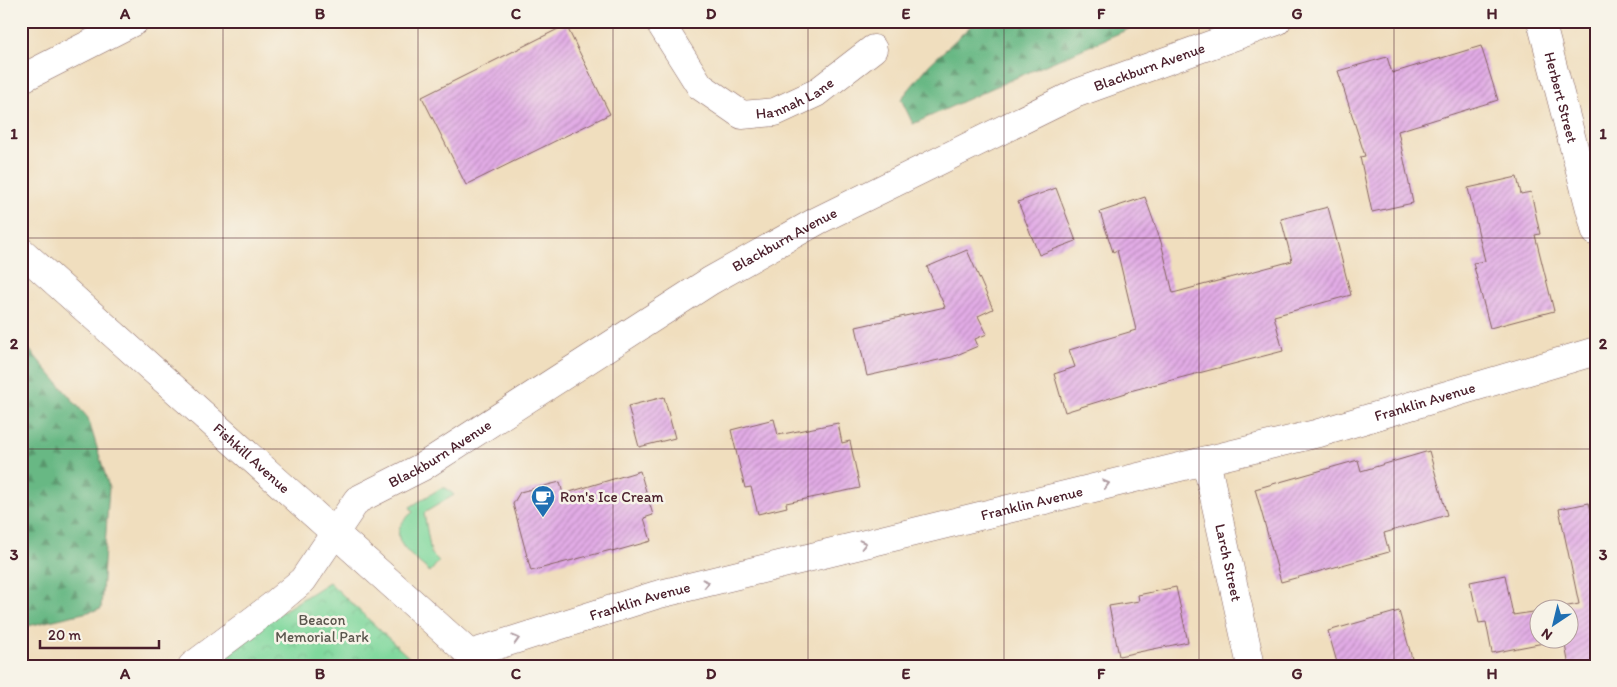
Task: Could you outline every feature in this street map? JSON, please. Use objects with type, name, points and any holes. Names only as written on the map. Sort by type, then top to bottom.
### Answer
[{"type":"street","points":[[21,79],[135,21]]},
{"type":"street","name":"Hannah Lane","points":[[659,21],[700,86],[742,115],[774,112],[816,93],[873,49]]},
{"type":"street","name":"Blackburn Avenue","points":[[192,666],[272,606],[302,580],[357,500],[422,467],[710,281],[817,221],[1077,93],[1277,21]]},
{"type":"street","name":"Herbert Street","points":[[1541,21],[1596,232]]},
{"type":"street","name":"Fishkill Avenue","points":[[21,251],[476,660]]},
{"type":"street","name":"Franklin Avenue","points":[[476,660],[656,595],[1319,432],[1596,351]]},
{"type":"street","name":"Larch Street","points":[[1206,460],[1251,666]]},
{"type":"green space","points":[[976,21],[1147,21],[913,124],[901,99],[930,64]]},
{"type":"green space","points":[[21,340],[88,418],[109,487],[101,609],[28,626],[21,623]]},
{"type":"green space","points":[[441,488],[446,488],[454,495],[424,513],[431,553],[439,561],[430,572],[407,551],[399,537],[399,529],[413,512],[410,507]]},
{"type":"green space","name":"Beacon Memorial Park","points":[[329,582],[418,666],[196,666]]},
{"type":"building","points":[[566,25],[610,114],[466,185],[422,97]]},
{"type":"building","points":[[1481,46],[1498,100],[1398,131],[1413,203],[1372,212],[1360,157],[1365,156],[1338,71],[1387,57],[1392,73]]},
{"type":"building","points":[[1517,177],[1521,194],[1531,192],[1540,234],[1535,235],[1554,311],[1490,328],[1473,263],[1485,261],[1468,188]]},
{"type":"building","points":[[1056,188],[1076,241],[1039,255],[1018,202]]},
{"type":"building","points":[[1145,197],[1161,242],[1173,293],[1292,261],[1281,219],[1328,207],[1351,295],[1274,316],[1283,351],[1126,392],[1065,412],[1054,374],[1075,367],[1069,350],[1136,330],[1117,250],[1113,252],[1100,212]]},
{"type":"building","points":[[967,250],[993,309],[978,316],[987,334],[975,339],[978,346],[952,357],[867,376],[856,327],[945,307],[927,267]]},
{"type":"building","points":[[664,397],[675,438],[639,447],[628,406]]},
{"type":"building","points":[[774,419],[778,435],[838,423],[842,443],[850,441],[860,488],[786,503],[787,507],[758,514],[751,487],[745,488],[731,430]]},
{"type":"building","points":[[1429,451],[1447,515],[1384,533],[1389,552],[1281,582],[1255,489],[1358,460],[1361,471]]},
{"type":"building","points":[[640,471],[653,515],[644,518],[651,541],[531,571],[513,504],[520,492],[560,482],[563,494]]},
{"type":"building","points":[[1589,503],[1592,515],[1596,514],[1596,666],[1569,666],[1566,650],[1580,650],[1580,600],[1578,600],[1559,509]]},
{"type":"building","points":[[1505,575],[1513,615],[1530,612],[1530,646],[1492,653],[1486,622],[1479,623],[1470,582]]},
{"type":"building","points":[[1176,587],[1188,642],[1119,656],[1109,606],[1139,601],[1138,595]]},
{"type":"building","points":[[1399,611],[1414,666],[1338,666],[1328,631]]},
{"type":"place","name":"Ron's Ice Cream","points":[[543,518]]}]
